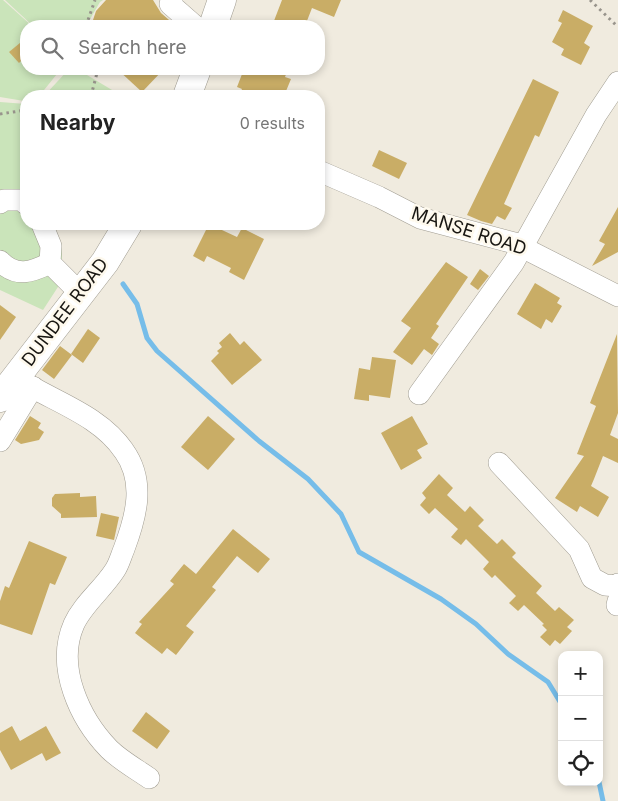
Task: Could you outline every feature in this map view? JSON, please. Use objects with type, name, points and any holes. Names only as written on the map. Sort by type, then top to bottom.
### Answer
[{"type":"main road","points":[[215,20],[222,0]]},
{"type":"main road","points":[[189,90],[195,75]]},
{"type":"main road","name":"DUNDEE ROAD","points":[[16,387],[105,262],[124,230]]},
{"type":"street","points":[[170,1],[189,20]]},
{"type":"street","points":[[419,394],[514,262],[596,115],[618,82]]},
{"type":"street","name":"MANSE ROAD","points":[[325,174],[379,197],[420,218],[522,246],[618,296]]},
{"type":"street","points":[[0,203],[4,200],[20,197]]},
{"type":"street","points":[[44,230],[51,246],[50,263],[81,294]]},
{"type":"street","points":[[0,261],[8,270],[32,272],[50,263]]},
{"type":"street","points":[[0,441],[16,387],[90,419],[109,434],[124,451],[133,468],[138,504],[129,537],[116,569],[74,624],[68,659],[75,697],[84,718],[110,751],[149,778]]},
{"type":"street","points":[[498,463],[579,549],[592,578],[605,586],[616,586],[618,597]]},
{"type":"path","points":[[88,20],[96,0]]},
{"type":"path","points":[[590,0],[618,27]]},
{"type":"path","points":[[93,90],[97,75]]},
{"type":"path","points":[[0,114],[20,111]]},
{"type":"green space","points":[[0,0],[3,0],[25,20],[20,20],[20,75],[56,75],[44,90],[20,90],[20,100],[0,97]]},
{"type":"green space","points":[[5,0],[103,0],[90,20],[27,20]]},
{"type":"green space","points":[[63,75],[87,75],[112,90],[50,90]]},
{"type":"green space","points":[[0,102],[20,104],[20,230],[53,230],[62,245],[62,264],[67,273],[43,310],[0,290]]},
{"type":"building","points":[[106,0],[153,0],[161,13],[169,20],[93,20],[96,11]]},
{"type":"building","points":[[282,0],[341,0],[334,17],[312,8],[307,20],[274,20]]},
{"type":"building","points":[[563,10],[593,26],[584,43],[590,47],[581,65],[561,55],[564,49],[552,42],[562,23],[558,21]]},
{"type":"building","points":[[20,43],[19,63],[9,52]]},
{"type":"building","points":[[124,75],[158,75],[144,90],[140,90]]},
{"type":"building","points":[[242,75],[286,75],[285,77],[291,79],[286,90],[242,90],[237,87]]},
{"type":"building","points":[[533,79],[559,92],[539,137],[535,135],[504,204],[512,208],[505,220],[497,216],[492,224],[481,221],[467,215]]},
{"type":"building","points":[[379,150],[407,163],[399,179],[372,166]]},
{"type":"building","points":[[618,207],[618,252],[592,266],[605,244],[599,241]]},
{"type":"building","points":[[206,230],[222,230],[237,237],[241,230],[246,230],[264,239],[244,280],[229,272],[231,268],[207,256],[204,262],[193,256]]},
{"type":"building","points":[[446,262],[468,277],[436,324],[439,326],[431,338],[439,344],[432,355],[424,349],[412,365],[393,352],[411,328],[401,321]]},
{"type":"building","points":[[480,269],[489,276],[478,290],[470,284]]},
{"type":"building","points":[[535,283],[560,298],[557,303],[562,306],[552,323],[546,319],[541,329],[517,314]]},
{"type":"building","points":[[0,305],[16,317],[0,340]]},
{"type":"building","points":[[88,329],[100,338],[83,363],[71,354]]},
{"type":"building","points":[[230,333],[240,345],[244,341],[262,360],[232,385],[211,361],[222,347],[219,343]]},
{"type":"building","points":[[617,334],[618,413],[610,435],[618,439],[618,463],[603,456],[591,486],[609,497],[598,517],[580,506],[577,512],[555,498],[584,456],[577,454],[596,406],[590,403]]},
{"type":"building","points":[[60,346],[72,355],[54,379],[42,370]]},
{"type":"building","points":[[372,357],[396,360],[390,398],[369,395],[369,401],[354,399],[359,368],[370,370]]},
{"type":"building","points":[[30,416],[41,423],[38,428],[44,432],[39,440],[21,444],[15,440]]},
{"type":"building","points":[[208,416],[235,439],[208,470],[181,447]]},
{"type":"building","points":[[412,416],[428,444],[417,450],[422,458],[401,470],[381,433]]},
{"type":"building","points":[[439,474],[453,488],[447,495],[465,512],[470,506],[484,520],[478,526],[497,544],[502,539],[516,553],[512,557],[542,586],[536,593],[555,611],[559,607],[574,620],[567,627],[572,631],[560,644],[555,640],[550,646],[540,637],[547,630],[542,625],[544,624],[524,605],[518,611],[509,603],[516,596],[495,575],[492,578],[483,569],[489,562],[466,539],[461,545],[451,537],[458,529],[435,508],[429,514],[420,505],[426,498],[422,493]]},
{"type":"building","points":[[80,493],[80,497],[96,496],[97,517],[61,518],[61,514],[52,506],[52,498],[55,494]]},
{"type":"building","points":[[101,513],[119,517],[114,540],[96,536]]},
{"type":"building","points":[[233,529],[270,559],[258,573],[237,556],[212,587],[216,590],[186,626],[194,632],[176,655],[167,648],[162,654],[135,633],[142,624],[139,622],[174,584],[170,581],[184,564],[196,574]]},
{"type":"building","points":[[29,541],[67,557],[55,585],[50,583],[32,635],[0,624],[0,601],[5,586],[9,588]]},
{"type":"building","points":[[146,712],[170,731],[157,749],[132,731]]},
{"type":"building","points":[[12,726],[20,741],[46,726],[61,753],[46,761],[42,753],[11,770],[0,750],[0,733]]},
{"type":"waterway","points":[[123,284],[137,304],[147,338],[157,351],[259,441],[308,479],[341,514],[359,552],[441,599],[476,624],[508,654],[548,682],[558,698]]},
{"type":"waterway","points":[[600,786],[603,801]]}]
